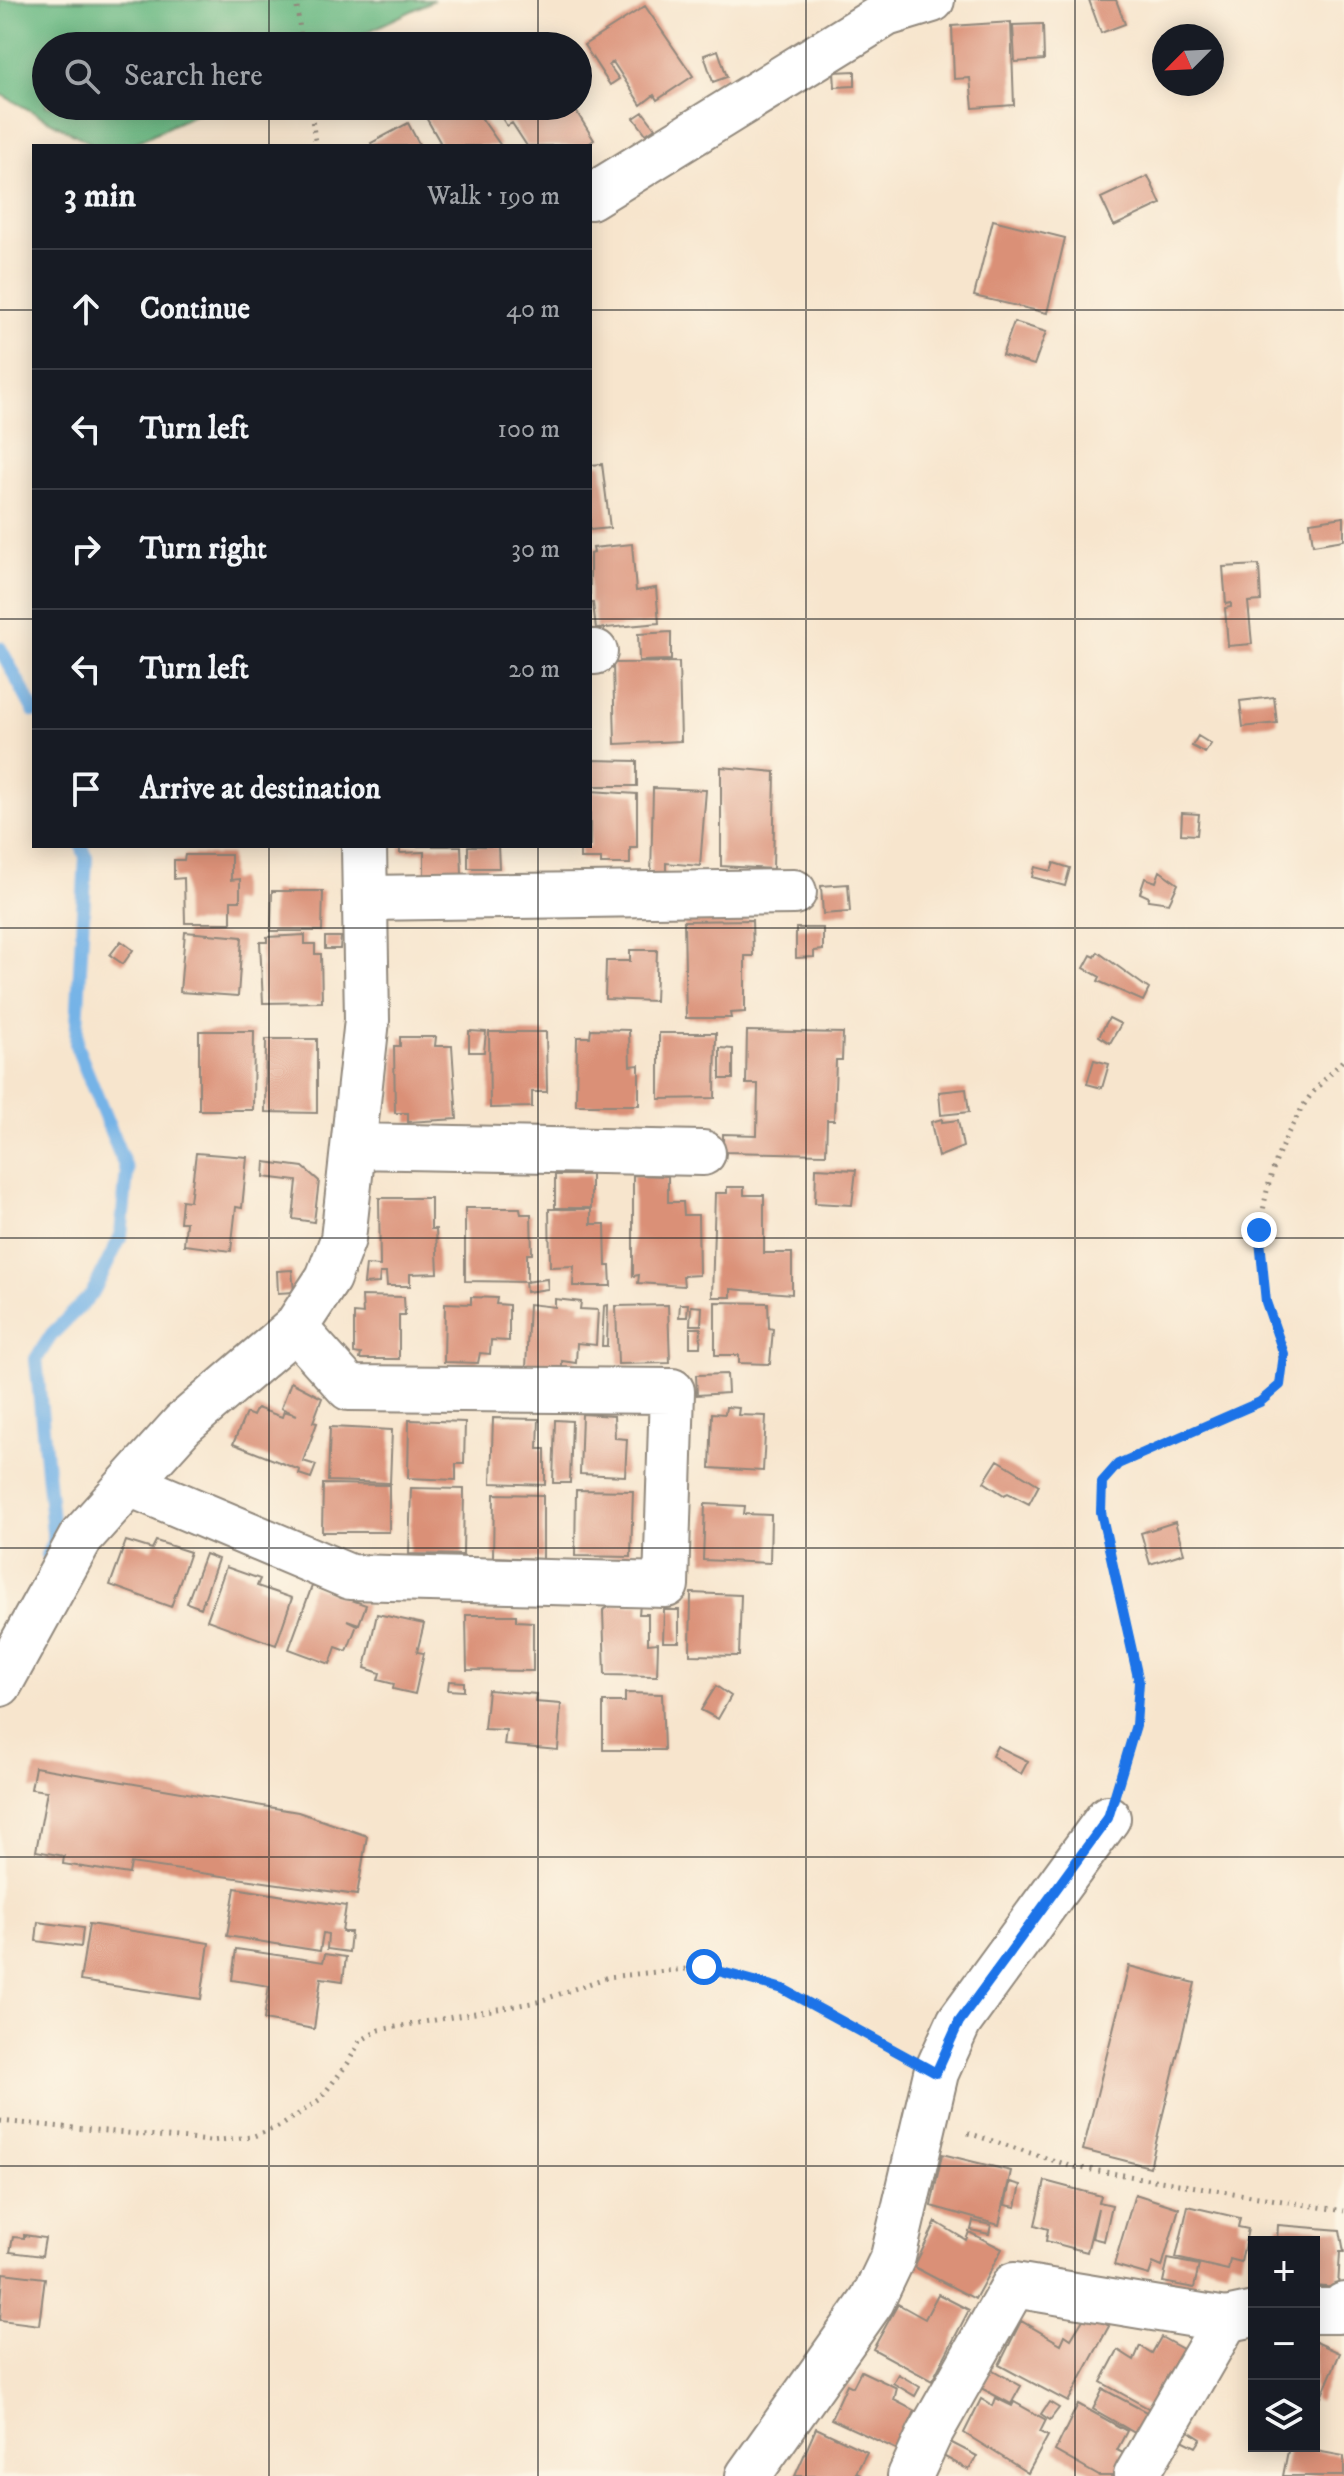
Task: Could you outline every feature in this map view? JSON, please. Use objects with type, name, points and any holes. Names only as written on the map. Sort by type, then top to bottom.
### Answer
[{"type":"street","points":[[592,196],[886,14],[932,0]]},
{"type":"street","points":[[0,1684],[81,1537],[132,1485],[183,1424],[295,1328],[328,1278],[343,1239],[367,1020],[364,848]]},
{"type":"street","points":[[367,898],[794,892]]},
{"type":"street","points":[[354,1146],[703,1153]]},
{"type":"street","points":[[132,1485],[350,1577],[666,1585],[672,1391],[349,1388],[295,1328]]},
{"type":"street","points":[[748,2476],[878,2290],[893,2257],[936,2073],[959,2022],[1108,1818]]},
{"type":"street","points":[[910,2476],[929,2435],[1014,2285],[1240,2317],[1136,2476]]},
{"type":"street","points":[[1320,2311],[1338,2311],[1344,2305]]},
{"type":"path","points":[[296,0],[300,32]]},
{"type":"path","points":[[312,120],[316,144]]},
{"type":"path","points":[[1108,1818],[1136,1725],[1139,1682],[1101,1512],[1102,1482],[1118,1464],[1260,1402],[1280,1385],[1284,1354],[1266,1302],[1259,1230],[1269,1174],[1302,1108],[1344,1059]]},
{"type":"path","points":[[0,2121],[210,2141],[251,2137],[281,2126],[319,2100],[348,2063],[360,2041],[379,2030],[537,2002],[608,1977],[704,1967],[783,1989],[936,2073]]},
{"type":"path","points":[[925,2120],[1074,2167],[1344,2211]]},
{"type":"green space","points":[[0,0],[434,0],[367,32],[32,32],[32,111],[0,94]]},
{"type":"green space","points":[[48,120],[183,120],[132,144],[92,144]]},
{"type":"building","points":[[1089,0],[1116,0],[1125,24],[1101,33]]},
{"type":"building","points":[[645,6],[693,76],[657,100],[654,95],[641,105],[613,62],[609,65],[619,79],[610,85],[592,57],[592,40]]},
{"type":"building","points":[[1011,22],[1014,105],[973,108],[970,78],[954,79],[952,26]]},
{"type":"building","points":[[1043,24],[1044,60],[1015,62],[1013,25]]},
{"type":"building","points":[[718,50],[727,77],[713,82],[704,55]]},
{"type":"building","points":[[855,71],[855,86],[835,87],[834,72]]},
{"type":"building","points":[[643,112],[655,128],[646,134],[634,118]]},
{"type":"building","points":[[427,120],[483,120],[500,144],[436,144],[440,142]]},
{"type":"building","points":[[503,120],[582,120],[594,140],[588,144],[526,144],[512,123],[507,126]]},
{"type":"building","points":[[408,123],[419,144],[372,144]]},
{"type":"building","points":[[1148,176],[1161,204],[1114,226],[1101,198]]},
{"type":"building","points":[[993,220],[1065,238],[1047,313],[974,296]]},
{"type":"building","points":[[1014,322],[1046,332],[1034,365],[1002,355]]},
{"type":"building","points":[[602,464],[610,528],[592,530],[592,465]]},
{"type":"building","points":[[1344,517],[1344,540],[1313,545],[1310,522]]},
{"type":"building","points":[[632,544],[636,591],[656,588],[659,623],[596,629],[592,603],[593,548]]},
{"type":"building","points":[[1259,565],[1261,601],[1248,602],[1252,644],[1228,646],[1225,608],[1231,607],[1231,603],[1226,604],[1223,567]]},
{"type":"building","points":[[671,632],[671,660],[639,661],[638,634]]},
{"type":"building","points":[[679,662],[681,741],[615,744],[613,663]]},
{"type":"building","points":[[1274,697],[1277,723],[1243,727],[1240,701]]},
{"type":"building","points":[[1198,736],[1211,744],[1205,753],[1192,746]]},
{"type":"building","points":[[592,760],[637,761],[637,786],[592,786]]},
{"type":"building","points":[[721,767],[775,772],[773,869],[721,866]]},
{"type":"building","points":[[653,788],[706,790],[700,866],[666,863],[666,879],[651,878]]},
{"type":"building","points":[[592,791],[637,794],[637,848],[630,848],[630,864],[601,864],[601,859],[580,859],[580,848],[592,848]]},
{"type":"building","points":[[1182,813],[1199,814],[1197,835],[1181,834]]},
{"type":"building","points":[[400,848],[461,848],[462,874],[424,876],[424,852],[400,853]]},
{"type":"building","points":[[468,848],[498,848],[499,868],[468,868]]},
{"type":"building","points":[[185,855],[231,855],[231,880],[240,879],[240,901],[231,901],[231,923],[185,923],[184,878],[174,879],[174,860],[184,860]]},
{"type":"building","points":[[1054,863],[1070,868],[1065,886],[1032,877],[1035,867],[1051,871]]},
{"type":"building","points":[[1160,871],[1178,884],[1169,903],[1148,900],[1149,897],[1140,893],[1145,878],[1156,882]]},
{"type":"building","points":[[848,884],[850,912],[823,914],[821,886]]},
{"type":"building","points":[[272,891],[323,891],[322,931],[271,931]]},
{"type":"building","points":[[752,920],[753,956],[745,956],[745,1012],[730,1013],[731,1018],[686,1018],[684,921]]},
{"type":"building","points":[[796,928],[823,928],[823,950],[814,951],[814,957],[796,958]]},
{"type":"building","points":[[185,932],[242,937],[238,996],[180,992]]},
{"type":"building","points":[[305,935],[305,944],[315,944],[315,954],[321,954],[322,1002],[263,1003],[260,942],[267,942],[267,937]]},
{"type":"building","points":[[325,937],[341,937],[340,949],[325,949]]},
{"type":"building","points":[[121,941],[133,950],[123,964],[110,955]]},
{"type":"building","points":[[630,950],[657,950],[655,1001],[605,999],[606,961],[630,961]]},
{"type":"building","points":[[1098,952],[1149,989],[1143,1001],[1098,981],[1100,977],[1084,968],[1091,955],[1095,957]]},
{"type":"building","points":[[1109,1018],[1121,1024],[1110,1043],[1099,1036]]},
{"type":"building","points":[[591,1029],[629,1030],[630,1066],[639,1065],[639,1105],[576,1105],[577,1037],[590,1037]]},
{"type":"building","points":[[199,1031],[254,1031],[253,1110],[199,1110]]},
{"type":"building","points":[[469,1031],[486,1032],[484,1052],[469,1052]]},
{"type":"building","points":[[747,1031],[843,1033],[842,1060],[836,1060],[834,1120],[827,1120],[826,1154],[723,1152],[723,1134],[757,1135],[758,1084],[746,1084]]},
{"type":"building","points":[[489,1032],[546,1032],[547,1092],[532,1092],[532,1107],[490,1108]]},
{"type":"building","points":[[659,1033],[716,1033],[715,1098],[659,1099]]},
{"type":"building","points":[[400,1037],[436,1037],[435,1046],[452,1046],[457,1119],[408,1122],[408,1113],[395,1113],[394,1046],[400,1046]]},
{"type":"building","points":[[266,1039],[317,1039],[317,1113],[265,1112]]},
{"type":"building","points":[[720,1048],[733,1049],[733,1079],[720,1079]]},
{"type":"building","points":[[1094,1060],[1109,1064],[1102,1088],[1087,1084]]},
{"type":"building","points":[[966,1089],[969,1112],[941,1115],[939,1092]]},
{"type":"building","points":[[942,1119],[942,1122],[958,1120],[963,1147],[938,1157],[931,1122]]},
{"type":"building","points":[[196,1153],[247,1157],[242,1208],[236,1207],[231,1251],[184,1245],[186,1222],[180,1222],[182,1200],[190,1201]]},
{"type":"building","points":[[265,1162],[303,1167],[319,1181],[314,1222],[293,1219],[297,1181],[264,1177]]},
{"type":"building","points":[[816,1168],[856,1170],[852,1205],[815,1203]]},
{"type":"building","points":[[555,1175],[591,1175],[591,1208],[555,1208]]},
{"type":"building","points":[[633,1175],[668,1176],[668,1202],[683,1202],[684,1215],[698,1215],[699,1275],[683,1276],[684,1286],[638,1283],[639,1275],[633,1276]]},
{"type":"building","points":[[727,1187],[744,1187],[744,1195],[764,1195],[764,1253],[792,1253],[792,1294],[731,1289],[731,1297],[712,1297],[715,1193],[727,1193]]},
{"type":"building","points":[[379,1198],[431,1198],[431,1229],[436,1229],[438,1273],[410,1274],[410,1286],[387,1286],[386,1273],[380,1273],[379,1283],[364,1284],[366,1265],[380,1266]]},
{"type":"building","points":[[465,1208],[520,1208],[521,1214],[531,1214],[532,1254],[527,1254],[527,1282],[465,1281]]},
{"type":"building","points":[[549,1209],[591,1209],[591,1224],[605,1224],[606,1266],[610,1266],[611,1286],[573,1286],[574,1266],[550,1267]]},
{"type":"building","points":[[292,1270],[294,1292],[278,1293],[277,1271]]},
{"type":"building","points":[[547,1279],[548,1289],[526,1292],[525,1282]]},
{"type":"building","points":[[362,1296],[404,1297],[405,1315],[399,1315],[399,1359],[360,1359],[361,1354],[354,1353],[354,1313],[363,1314]]},
{"type":"building","points":[[471,1297],[497,1298],[496,1304],[509,1305],[509,1341],[491,1340],[490,1354],[480,1353],[478,1363],[444,1362],[445,1303],[471,1304]]},
{"type":"building","points":[[555,1299],[581,1302],[580,1309],[598,1310],[596,1345],[577,1343],[576,1363],[562,1361],[562,1370],[526,1369],[529,1304],[555,1307]]},
{"type":"building","points":[[715,1302],[768,1303],[769,1328],[773,1329],[770,1364],[739,1363],[739,1355],[715,1355]]},
{"type":"building","points":[[680,1304],[688,1304],[687,1317],[679,1317]]},
{"type":"building","points":[[608,1305],[607,1346],[602,1346],[604,1306]]},
{"type":"building","points":[[668,1305],[670,1363],[618,1364],[616,1306]]},
{"type":"building","points":[[691,1306],[702,1307],[701,1325],[690,1325]]},
{"type":"building","points":[[690,1328],[701,1328],[700,1347],[690,1347]]},
{"type":"building","points":[[727,1374],[728,1393],[697,1395],[696,1375]]},
{"type":"building","points":[[291,1382],[322,1398],[313,1422],[317,1423],[303,1461],[316,1465],[311,1478],[299,1474],[300,1470],[233,1444],[246,1413],[253,1416],[257,1408],[282,1417],[284,1411],[297,1415],[281,1408]]},
{"type":"building","points":[[726,1407],[739,1408],[738,1415],[766,1416],[763,1471],[710,1468],[712,1413],[725,1414]]},
{"type":"building","points":[[582,1414],[614,1416],[615,1438],[627,1439],[625,1476],[580,1474]]},
{"type":"building","points":[[493,1418],[539,1419],[538,1449],[545,1449],[545,1485],[491,1483]]},
{"type":"building","points":[[409,1420],[465,1422],[464,1464],[456,1464],[456,1480],[408,1478]]},
{"type":"building","points":[[555,1420],[572,1421],[570,1483],[553,1483]]},
{"type":"building","points":[[330,1427],[392,1430],[390,1483],[328,1481]]},
{"type":"building","points":[[998,1460],[1039,1485],[1029,1504],[1008,1493],[1004,1495],[984,1482]]},
{"type":"building","points":[[323,1484],[389,1485],[389,1532],[322,1532]]},
{"type":"building","points":[[411,1488],[464,1489],[463,1555],[409,1554]]},
{"type":"building","points":[[576,1490],[633,1491],[631,1557],[575,1556]]},
{"type":"building","points":[[494,1494],[543,1495],[543,1559],[493,1557]]},
{"type":"building","points":[[705,1504],[745,1506],[744,1514],[771,1515],[770,1563],[703,1560]]},
{"type":"building","points":[[1175,1522],[1184,1553],[1150,1564],[1141,1533]]},
{"type":"building","points":[[126,1541],[152,1549],[156,1541],[190,1552],[171,1607],[110,1585]]},
{"type":"building","points":[[205,1554],[218,1559],[201,1608],[187,1603]]},
{"type":"building","points":[[226,1567],[260,1579],[257,1586],[292,1598],[276,1645],[207,1620]]},
{"type":"building","points":[[312,1586],[366,1605],[359,1624],[347,1620],[357,1625],[347,1651],[336,1647],[330,1664],[289,1649]]},
{"type":"building","points":[[691,1593],[741,1595],[739,1656],[690,1655]]},
{"type":"building","points":[[614,1604],[640,1605],[639,1614],[648,1614],[648,1644],[658,1643],[657,1676],[605,1675],[603,1610]]},
{"type":"building","points":[[664,1610],[679,1610],[679,1642],[663,1642]]},
{"type":"building","points":[[377,1614],[424,1624],[417,1652],[424,1653],[415,1694],[393,1689],[394,1684],[378,1680],[380,1673],[365,1668]]},
{"type":"building","points":[[466,1615],[516,1615],[516,1621],[533,1622],[533,1671],[467,1670]]},
{"type":"building","points":[[449,1681],[464,1682],[464,1691],[448,1690]]},
{"type":"building","points":[[716,1686],[731,1696],[718,1719],[701,1710]]},
{"type":"building","points":[[488,1690],[536,1694],[535,1702],[561,1704],[558,1750],[504,1745],[506,1730],[484,1729]]},
{"type":"building","points":[[625,1693],[662,1694],[664,1750],[603,1750],[603,1702],[625,1702]]},
{"type":"building","points":[[997,1746],[1028,1761],[1021,1774],[992,1756]]},
{"type":"building","points":[[35,1767],[298,1812],[367,1836],[357,1895],[131,1863],[129,1874],[63,1864],[64,1856],[36,1851],[47,1791],[31,1789]]},
{"type":"building","points":[[235,1888],[346,1906],[342,1932],[351,1932],[349,1952],[327,1949],[328,1934],[323,1933],[320,1951],[227,1936]]},
{"type":"building","points":[[38,1922],[83,1928],[81,1947],[36,1941]]},
{"type":"building","points":[[89,1924],[209,1943],[201,1999],[80,1981]]},
{"type":"building","points":[[236,1949],[323,1962],[325,1954],[346,1957],[343,1981],[321,1978],[314,2029],[264,2020],[269,1986],[232,1980]]},
{"type":"building","points":[[1129,1966],[1195,1983],[1150,2167],[1083,2150]]},
{"type":"building","points":[[942,2154],[1011,2171],[999,2225],[931,2206]]},
{"type":"building","points":[[1045,2181],[1101,2196],[1099,2202],[1112,2205],[1104,2241],[1092,2238],[1098,2208],[1087,2252],[1046,2241],[1048,2229],[1035,2225]]},
{"type":"building","points":[[1010,2182],[1021,2185],[1016,2207],[1005,2205]]},
{"type":"building","points":[[1135,2194],[1179,2208],[1162,2267],[1153,2263],[1149,2275],[1114,2265]]},
{"type":"building","points":[[1188,2206],[1240,2218],[1238,2227],[1248,2229],[1241,2262],[1230,2259],[1228,2270],[1176,2258]]},
{"type":"building","points":[[973,2221],[991,2225],[989,2234],[971,2230]]},
{"type":"building","points":[[936,2222],[966,2240],[969,2232],[1002,2249],[975,2299],[914,2267]]},
{"type":"building","points":[[1278,2225],[1340,2230],[1344,2252],[1340,2252],[1338,2288],[1320,2286],[1320,2236],[1277,2236]]},
{"type":"building","points":[[24,2235],[45,2238],[42,2256],[10,2252],[13,2237],[24,2238]]},
{"type":"building","points":[[1168,2259],[1199,2265],[1194,2288],[1163,2282]]},
{"type":"building","points":[[3,2273],[45,2278],[39,2325],[0,2320]]},
{"type":"building","points":[[938,2294],[969,2310],[932,2381],[873,2349],[898,2304],[925,2319]]},
{"type":"building","points":[[1087,2313],[1109,2326],[1068,2402],[999,2365],[1021,2321],[1061,2344],[1065,2335],[1071,2339]]},
{"type":"building","points":[[1161,2337],[1188,2352],[1155,2412],[1101,2382],[1118,2350],[1134,2360],[1140,2346],[1152,2353]]},
{"type":"building","points":[[1320,2344],[1340,2353],[1320,2400]]},
{"type":"building","points":[[991,2369],[1021,2386],[1011,2404],[981,2388]]},
{"type":"building","points":[[861,2371],[897,2388],[894,2400],[915,2411],[898,2450],[831,2419],[847,2384],[853,2387]]},
{"type":"building","points":[[898,2374],[920,2387],[915,2396],[893,2383]]},
{"type":"building","points":[[1103,2389],[1152,2415],[1142,2437],[1093,2409]]},
{"type":"building","points":[[996,2398],[1012,2406],[1014,2402],[1046,2420],[1040,2432],[1048,2436],[1028,2473],[964,2433],[981,2399],[993,2406]]},
{"type":"building","points":[[1049,2402],[1059,2408],[1050,2420],[1041,2414]]},
{"type":"building","points":[[1078,2404],[1127,2431],[1117,2450],[1129,2456],[1118,2476],[1099,2476],[1055,2451]]},
{"type":"building","points":[[816,2428],[867,2452],[856,2473],[863,2476],[795,2476]]},
{"type":"building","points":[[1187,2430],[1201,2439],[1196,2447],[1182,2440]]},
{"type":"building","points":[[950,2442],[977,2456],[969,2470],[943,2456]]},
{"type":"building","points":[[1288,2452],[1320,2452],[1344,2456],[1344,2476],[1283,2476]]},
{"type":"waterway","points":[[0,648],[32,707]]},
{"type":"waterway","points":[[47,1555],[54,1542],[36,1359],[52,1334],[92,1294],[121,1236],[127,1171],[76,1045],[86,857],[83,848]]},
{"type":"route","points":[[704,1967],[783,1989],[936,2073],[959,2022],[1108,1818],[1136,1725],[1139,1682],[1101,1512],[1102,1482],[1118,1464],[1260,1402],[1280,1385],[1284,1354],[1266,1302],[1259,1230]]}]
